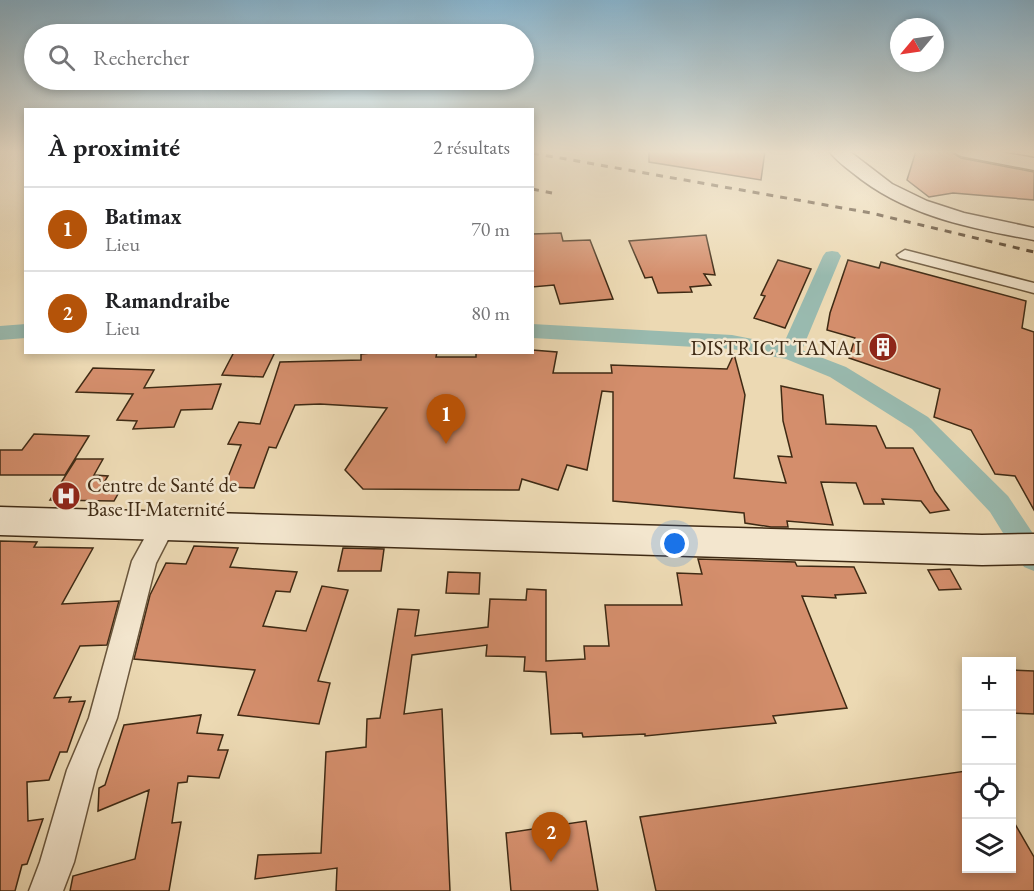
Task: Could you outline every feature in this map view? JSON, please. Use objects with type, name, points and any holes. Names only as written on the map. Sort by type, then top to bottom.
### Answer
[{"type":"street","points":[[894,193],[921,206],[956,218],[1034,234]]},
{"type":"street","points":[[905,255],[1034,288]]},
{"type":"street","points":[[0,521],[982,550],[1034,549]]},
{"type":"street","points":[[46,891],[57,862],[82,770],[103,718],[144,561],[163,526]]},
{"type":"building","points":[[923,193],[1034,193],[1034,200],[953,193],[929,197]]},
{"type":"building","points":[[561,233],[563,241],[590,240],[613,299],[560,304],[554,285],[534,287],[534,234]]},
{"type":"building","points":[[706,235],[715,275],[704,274],[711,285],[690,287],[692,292],[658,293],[652,277],[645,278],[629,241]]},
{"type":"building","points":[[778,260],[811,269],[785,328],[754,318],[765,296],[761,295]]},
{"type":"building","points":[[848,260],[879,268],[881,262],[1026,301],[1022,328],[1034,332],[1034,510],[1015,476],[995,474],[971,430],[934,417],[940,389],[849,358],[855,338],[827,330],[830,313]]},
{"type":"building","points":[[534,350],[557,352],[553,373],[612,373],[611,365],[727,369],[734,354],[745,395],[734,478],[786,483],[778,456],[792,457],[783,421],[781,386],[823,395],[826,424],[876,426],[886,448],[913,448],[935,491],[949,510],[930,513],[921,501],[882,499],[884,504],[864,504],[856,483],[821,482],[833,525],[787,521],[788,527],[771,527],[745,523],[744,513],[613,501],[613,392],[602,391],[587,470],[567,465],[558,490],[522,479],[519,490],[363,489],[345,470],[387,408],[320,404],[295,405],[276,448],[269,447],[254,488],[224,487],[241,445],[228,444],[239,422],[260,424],[280,362],[361,360],[361,354],[437,354],[436,357],[476,357],[476,354],[534,354]]},
{"type":"building","points":[[233,354],[274,354],[263,377],[222,375]]},
{"type":"building","points":[[93,368],[154,370],[144,388],[221,384],[212,409],[181,410],[174,427],[133,429],[137,421],[117,420],[133,394],[76,392]]},
{"type":"building","points":[[34,434],[89,436],[65,475],[0,475],[0,450],[22,450]]},
{"type":"building","points":[[76,459],[103,459],[94,475],[108,476],[103,484],[123,485],[114,501],[50,500]]},
{"type":"building","points":[[0,541],[37,542],[34,547],[93,548],[62,604],[119,601],[107,645],[80,646],[54,698],[71,697],[69,702],[85,701],[67,752],[60,752],[49,780],[27,782],[28,821],[43,819],[27,864],[22,865],[15,891],[0,891]]},
{"type":"building","points":[[194,546],[238,548],[230,567],[297,572],[290,592],[276,591],[263,626],[306,631],[322,586],[348,590],[318,681],[330,683],[319,724],[238,715],[255,670],[134,659],[150,595],[166,563],[186,564]]},
{"type":"building","points":[[343,548],[384,549],[381,571],[338,571]]},
{"type":"building","points":[[698,559],[795,562],[797,566],[854,567],[866,593],[835,595],[836,598],[802,596],[847,708],[773,716],[776,723],[645,736],[645,734],[583,737],[582,733],[551,734],[546,672],[524,671],[525,657],[486,656],[487,645],[412,655],[404,714],[442,709],[450,891],[336,891],[337,868],[255,879],[258,855],[321,853],[326,752],[366,747],[367,719],[380,718],[398,609],[419,610],[415,636],[488,627],[490,599],[526,600],[527,589],[546,590],[546,661],[585,659],[584,646],[609,646],[605,605],[682,605],[677,573],[702,574]]},
{"type":"building","points":[[950,569],[961,589],[939,590],[928,570]]},
{"type":"building","points":[[448,572],[480,573],[479,594],[446,593]]},
{"type":"building","points":[[1016,670],[1034,671],[1034,714],[1016,713]]},
{"type":"building","points":[[201,715],[197,733],[223,735],[218,750],[228,750],[219,778],[188,776],[187,782],[178,783],[172,823],[181,822],[169,891],[70,891],[73,876],[135,859],[149,790],[98,811],[99,788],[105,785],[124,725]]},
{"type":"building","points":[[962,772],[962,873],[1016,873],[1016,826],[1034,857],[1034,891],[656,891],[640,817]]},
{"type":"building","points":[[586,821],[598,891],[511,891],[506,833]]},
{"type":"waterway","points":[[790,353],[832,256]]},
{"type":"waterway","points":[[0,333],[24,331]]},
{"type":"waterway","points":[[534,331],[732,342],[790,353]]},
{"type":"waterway","points":[[790,353],[838,372],[920,423],[999,504],[1034,558]]},
{"type":"railway","points":[[756,193],[871,213],[1034,252]]},
{"type":"place","name":"DISTRICT TANA I","points":[[883,347]]},
{"type":"place","name":"Batimax","points":[[446,444]]},
{"type":"place","name":"Centre de Santé de Base II Maternité","points":[[66,496]]},
{"type":"place","name":"Ramandraibe","points":[[551,862]]}]
